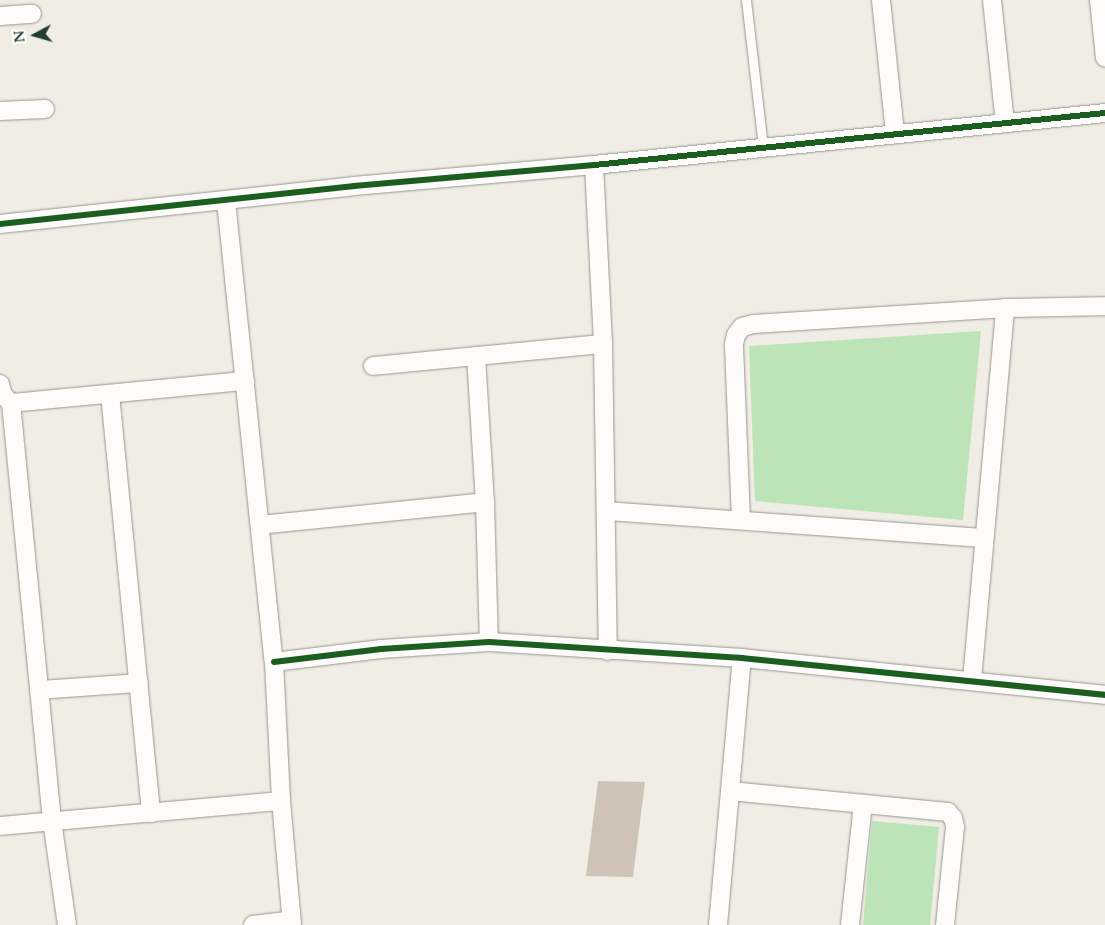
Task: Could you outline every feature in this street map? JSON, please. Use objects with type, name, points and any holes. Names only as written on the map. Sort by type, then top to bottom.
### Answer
[{"type":"street","points":[[881,0],[895,134]]},
{"type":"street","points":[[992,0],[1005,123]]},
{"type":"street","points":[[1099,0],[1105,58]]},
{"type":"street","points":[[0,16],[32,14]]},
{"type":"street","points":[[0,111],[44,108]]},
{"type":"street","points":[[0,224],[442,177],[594,165],[1105,113]]},
{"type":"street","points":[[594,165],[603,344],[608,651]]},
{"type":"street","points":[[226,201],[274,662],[280,801],[291,922],[253,925]]},
{"type":"street","points":[[741,520],[734,344],[736,335],[742,327],[754,324],[1005,308],[1105,306]]},
{"type":"street","points":[[972,680],[1005,308]]},
{"type":"street","points":[[374,366],[603,344]]},
{"type":"street","points":[[476,356],[485,502],[489,642]]},
{"type":"street","points":[[11,403],[245,382]]},
{"type":"street","points":[[0,384],[4,394],[11,403],[52,821],[67,925]]},
{"type":"street","points":[[110,394],[151,813]]},
{"type":"street","points":[[260,525],[485,502]]},
{"type":"street","points":[[607,511],[984,538]]},
{"type":"street","points":[[274,662],[381,649],[489,642],[742,658],[1105,695]]},
{"type":"street","points":[[718,925],[742,658]]},
{"type":"street","points":[[39,690],[139,683]]},
{"type":"street","points":[[730,791],[948,812],[953,818],[955,826],[945,925]]},
{"type":"street","points":[[0,826],[280,801]]},
{"type":"street","points":[[850,925],[863,804]]},
{"type":"lane","points":[[746,0],[763,147]]},
{"type":"green space","points":[[981,331],[963,520],[755,501],[749,346]]},
{"type":"green space","points":[[872,821],[939,827],[930,925],[863,925]]},
{"type":"building","points":[[598,781],[645,782],[633,877],[586,876]]},
{"type":"cycle path","points":[[0,224],[354,186],[594,165],[1105,113]]},
{"type":"cycle path","points":[[274,662],[381,649],[489,642],[742,658],[1105,695]]}]
